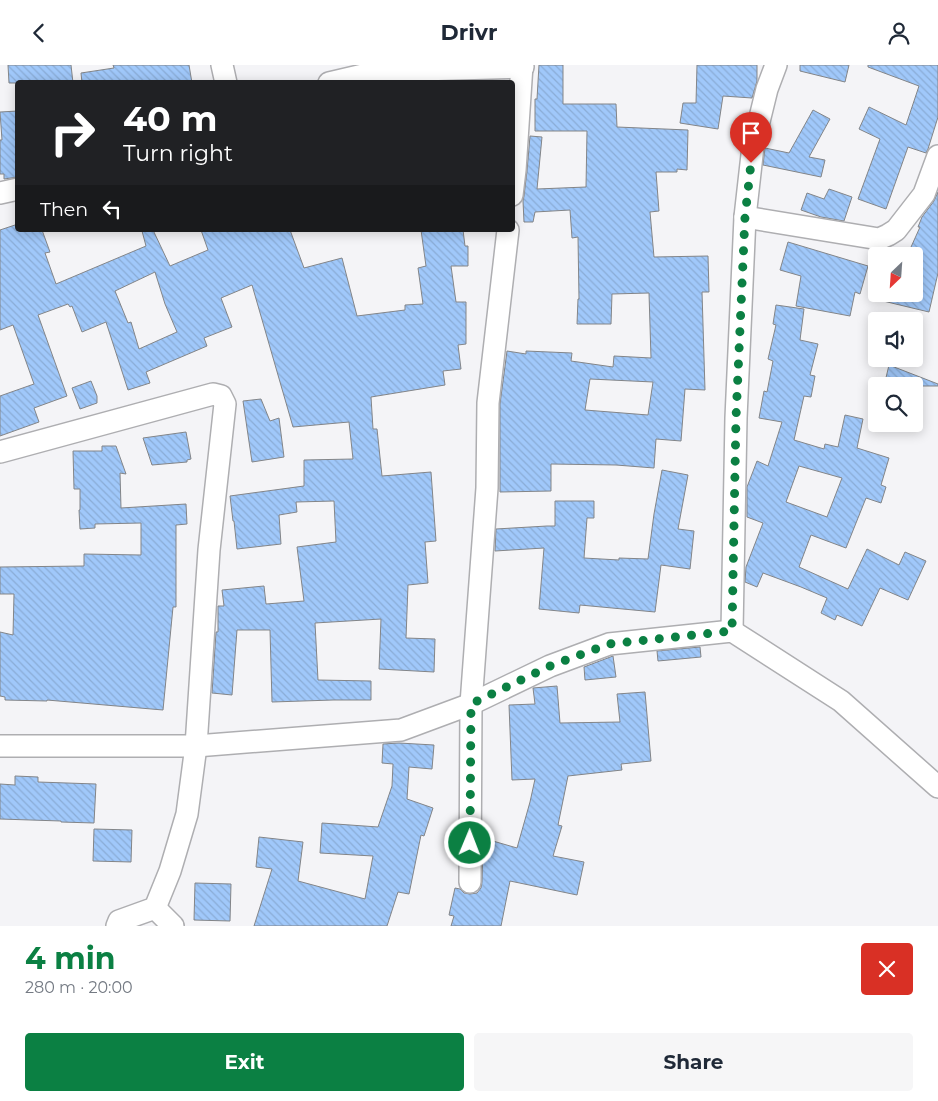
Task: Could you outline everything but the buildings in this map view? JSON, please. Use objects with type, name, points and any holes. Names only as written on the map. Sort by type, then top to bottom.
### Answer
[{"type":"street","points":[[222,65],[225,80]]},
{"type":"street","points":[[732,631],[736,418],[745,217],[753,146],[767,89],[776,65]]},
{"type":"street","points":[[342,80],[363,75],[411,71],[522,66],[515,170]]},
{"type":"street","points":[[745,217],[879,239],[896,231],[924,194],[938,156]]},
{"type":"street","points":[[0,193],[15,190]]},
{"type":"street","points":[[470,882],[471,704],[487,488],[488,403],[508,232]]},
{"type":"street","points":[[0,452],[213,393],[221,396],[225,404],[209,551],[196,746],[188,814],[170,871],[155,908],[120,921],[117,926]]},
{"type":"street","points":[[0,746],[196,746],[401,730],[471,704],[550,666],[609,644],[732,631],[841,701],[938,787]]},
{"type":"street","points":[[155,908],[173,926]]},
{"type":"route","points":[[470,843],[471,704],[550,666],[609,644],[732,631],[736,418],[745,217],[751,163]]}]
